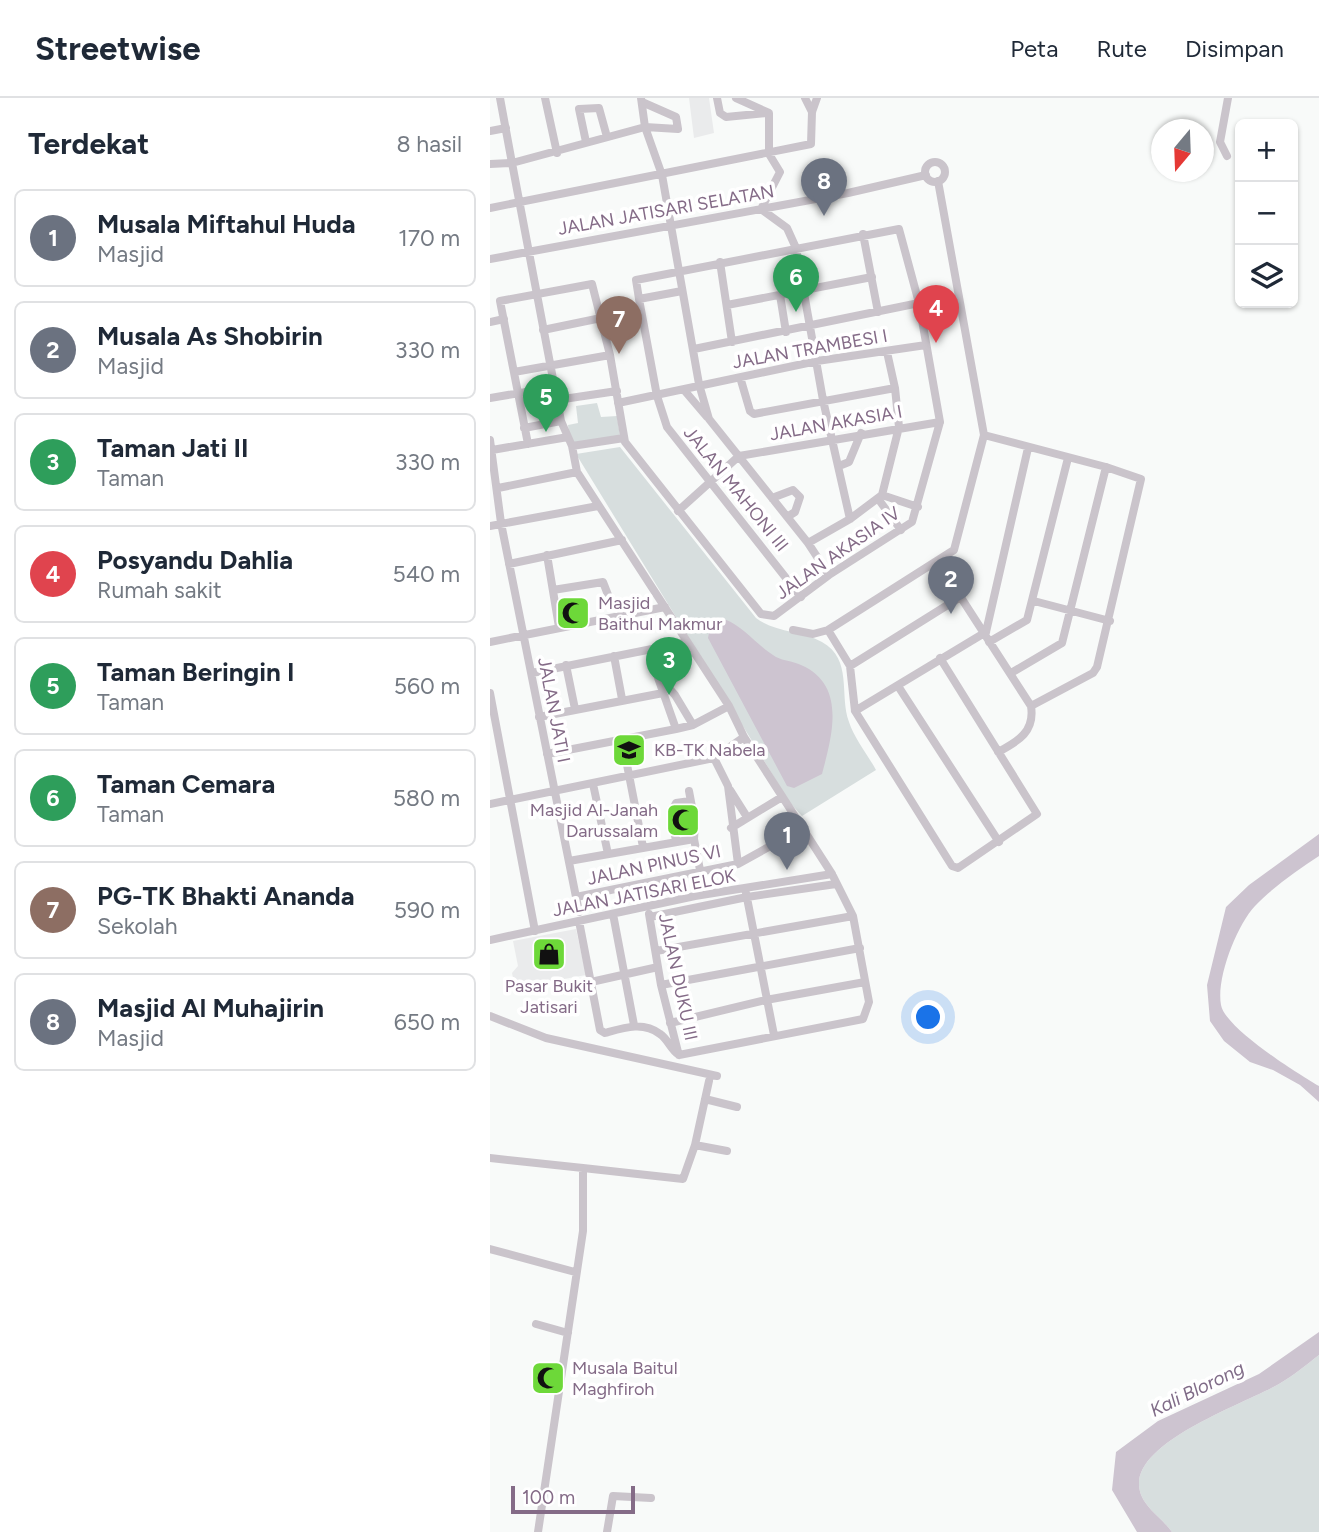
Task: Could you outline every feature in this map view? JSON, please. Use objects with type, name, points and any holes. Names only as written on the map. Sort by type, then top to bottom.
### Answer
[{"type":"street","points":[[500,98],[561,421],[572,446],[577,471],[729,706],[744,737],[832,874],[853,916],[860,948],[869,1002],[863,1019],[679,1055],[659,1032],[634,1025],[613,914]]},
{"type":"street","points":[[545,98],[557,153]]},
{"type":"street","points":[[718,98],[720,113],[726,117],[769,113]]},
{"type":"street","points":[[736,98],[769,113]]},
{"type":"street","points":[[805,98],[812,112]]},
{"type":"street","points":[[490,208],[662,176],[813,142],[812,112],[817,98]]},
{"type":"street","points":[[1227,156],[1220,142],[1228,98]]},
{"type":"street","points":[[490,164],[512,163],[557,153],[586,142],[645,128],[677,130],[678,120],[641,100]]},
{"type":"street","points":[[641,100],[645,128],[662,176],[673,225],[699,384],[709,419]]},
{"type":"street","points":[[586,142],[579,109],[599,108],[607,137]]},
{"type":"street","points":[[769,113],[769,154],[780,172],[761,209],[787,228],[796,248],[823,400],[850,519]]},
{"type":"street","points":[[490,131],[506,128]]},
{"type":"street","points":[[930,163],[940,163],[945,174],[937,181],[926,175],[930,163]]},
{"type":"street","name":"JALAN JATISARI SELATAN","points":[[490,259],[848,193],[926,175]]},
{"type":"street","points":[[793,630],[813,634],[828,630],[954,550],[984,435],[937,181]]},
{"type":"street","points":[[682,291],[639,299],[638,278],[896,228],[900,231],[919,303],[940,422]]},
{"type":"street","points":[[863,234],[878,312]]},
{"type":"street","points":[[720,262],[732,342]]},
{"type":"street","points":[[726,304],[872,277]]},
{"type":"street","points":[[527,444],[504,320],[495,302],[595,286],[624,438],[639,463],[678,511],[739,456]]},
{"type":"street","points":[[780,295],[786,332]]},
{"type":"street","name":"JALAN MAHONI III","points":[[639,299],[657,396],[667,427],[802,597]]},
{"type":"street","points":[[694,349],[919,303]]},
{"type":"street","points":[[543,330],[601,318]]},
{"type":"street","points":[[490,322],[504,320]]},
{"type":"street","name":"JALAN TRAMBESI I","points":[[618,403],[817,361],[926,345]]},
{"type":"street","points":[[808,543],[850,519],[880,497],[899,427],[895,388],[887,352]]},
{"type":"street","points":[[514,372],[610,355]]},
{"type":"street","points":[[740,377],[753,414],[895,388]]},
{"type":"street","points":[[490,398],[556,387]]},
{"type":"street","points":[[684,390],[808,543],[829,575]]},
{"type":"street","points":[[557,400],[617,391]]},
{"type":"street","points":[[524,428],[561,421]]},
{"type":"street","name":"JALAN AKASIA I","points":[[739,456],[862,433],[940,422]]},
{"type":"street","name":"JALAN AKASIA IV","points":[[678,511],[757,611],[765,617],[774,616],[829,575],[914,520],[940,422]]},
{"type":"street","points":[[839,467],[849,462],[862,433]]},
{"type":"street","points":[[984,435],[1106,467],[1138,477],[1141,482],[1110,621],[1093,673],[1031,706]]},
{"type":"street","points":[[492,450],[568,437]]},
{"type":"street","points":[[572,446],[624,438]]},
{"type":"street","name":"JALAN JATI I","points":[[490,440],[501,523],[603,1032],[634,1025]]},
{"type":"street","points":[[855,711],[986,632],[1028,448]]},
{"type":"street","points":[[989,642],[1026,622],[1034,601],[1068,458]]},
{"type":"street","points":[[1011,673],[1062,643],[1106,467]]},
{"type":"street","points":[[498,488],[577,471]]},
{"type":"street","points":[[772,498],[793,490],[800,497],[795,512],[787,517]]},
{"type":"street","points":[[880,497],[918,507]]},
{"type":"street","points":[[880,497],[901,530]]},
{"type":"street","points":[[490,526],[598,506]]},
{"type":"street","points":[[509,564],[622,540]]},
{"type":"street","points":[[547,555],[559,627]]},
{"type":"street","points":[[939,562],[1031,706],[1032,721],[1025,734],[998,752]]},
{"type":"street","points":[[553,590],[603,582],[610,600],[627,616]]},
{"type":"street","points":[[850,666],[962,596]]},
{"type":"street","points":[[1034,601],[1110,621]]},
{"type":"street","points":[[490,642],[665,607]]},
{"type":"street","points":[[828,630],[850,666],[855,711],[952,866],[960,867],[1037,814],[940,658]]},
{"type":"street","points":[[532,673],[687,642]]},
{"type":"street","points":[[653,650],[657,675],[676,729]]},
{"type":"street","points":[[614,656],[622,699]]},
{"type":"street","points":[[566,665],[575,709]]},
{"type":"street","points":[[657,675],[675,695],[693,724]]},
{"type":"street","points":[[898,686],[999,842]]},
{"type":"street","points":[[539,717],[663,693]]},
{"type":"street","points":[[490,694],[535,931]]},
{"type":"street","points":[[547,754],[676,729],[693,724],[729,706]]},
{"type":"street","points":[[490,804],[714,758],[744,737]]},
{"type":"street","points":[[622,739],[643,847]]},
{"type":"street","points":[[714,758],[747,817]]},
{"type":"street","points":[[593,784],[608,854]]},
{"type":"street","points":[[728,786],[738,864],[801,829]]},
{"type":"street","points":[[689,791],[700,870]]},
{"type":"street","points":[[732,828],[782,797]]},
{"type":"street","points":[[676,841],[671,812],[676,803],[691,801]]},
{"type":"street","points":[[569,861],[694,839]]},
{"type":"street","name":"JALAN PINUS VI","points":[[576,897],[738,864]]},
{"type":"street","name":"JALAN JATISARI ELOK","points":[[650,917],[746,892],[832,874]]},
{"type":"street","name":"JALAN JATISARI ELOK","points":[[490,940],[535,931],[579,917],[746,892],[836,884]]},
{"type":"street","points":[[746,892],[774,1035]]},
{"type":"street","name":"JALAN DUKU III","points":[[647,906],[661,985],[679,1055]]},
{"type":"street","points":[[656,951],[853,916]]},
{"type":"street","points":[[661,985],[860,948]]},
{"type":"street","points":[[591,982],[658,967]]},
{"type":"street","points":[[670,1023],[766,1000],[865,982]]},
{"type":"street","points":[[490,1016],[546,1038],[713,1079],[705,1099],[686,1175],[678,1180],[490,1158]]},
{"type":"street","points":[[705,1099],[737,1107]]},
{"type":"street","points":[[695,1145],[727,1151]]},
{"type":"street","points":[[538,1532],[583,1231],[583,1168]]},
{"type":"street","points":[[490,1249],[575,1272]]},
{"type":"street","points":[[536,1324],[568,1333]]},
{"type":"street","points":[[607,1532],[613,1496],[651,1498]]},
{"type":"shaded area","points":[[689,98],[709,98],[714,133],[694,138]]},
{"type":"shaded area","points":[[597,403],[601,417],[617,416],[620,436],[570,443],[568,425],[578,423],[576,406]]},
{"type":"shaded area","points":[[620,447],[756,618],[772,626],[814,638],[832,649],[842,668],[846,712],[851,728],[876,770],[802,816],[790,803],[576,454]]},
{"type":"shaded area","points":[[724,619],[776,657],[798,664],[816,674],[825,685],[830,698],[832,728],[822,774],[794,788],[787,786],[708,638],[710,628]]},
{"type":"shaded area","points":[[1319,834],[1319,856],[1262,899],[1241,926],[1229,952],[1220,994],[1225,1015],[1235,1026],[1264,1050],[1319,1086],[1319,1102],[1300,1085],[1273,1070],[1250,1062],[1224,1041],[1210,1021],[1207,985],[1226,907],[1249,885]]},
{"type":"shaded area","name":"Pasar Bukit Jatisari","points":[[576,929],[586,975],[515,988],[512,973],[518,966],[513,941]]},
{"type":"shaded area","points":[[1319,1332],[1319,1355],[1294,1374],[1264,1392],[1196,1425],[1156,1453],[1143,1469],[1140,1492],[1147,1505],[1172,1532],[1137,1532],[1112,1490],[1116,1452],[1158,1421],[1259,1374]]},
{"type":"shaded area","points":[[1319,1355],[1319,1532],[1172,1532],[1147,1505],[1140,1492],[1143,1469],[1156,1453],[1196,1425],[1279,1384]]},
{"type":"place","name":"Masjid Al Muhajirin","points":[[824,216]]},
{"type":"place","name":"Taman Cemara","points":[[796,312]]},
{"type":"place","name":"Posyandu Dahlia","points":[[936,343]]},
{"type":"place","name":"PG-TK Bhakti Ananda","points":[[619,354]]},
{"type":"place","name":"Taman Beringin I","points":[[546,432]]},
{"type":"place","name":"Masjid Baithul Makmur","points":[[573,613]]},
{"type":"place","name":"Musala As Shobirin","points":[[951,614]]},
{"type":"place","name":"Taman Jati II","points":[[669,695]]},
{"type":"place","name":"KB-TK Nabela","points":[[629,750]]},
{"type":"place","name":"Masjid Al-Janah Darussalam","points":[[683,820]]},
{"type":"place","name":"Musala Miftahul Huda","points":[[787,870]]},
{"type":"place","name":"Pasar Bukit Jatisari","points":[[549,954]]},
{"type":"place","name":"Musala Baitul Maghfiroh","points":[[548,1378]]},
{"type":"water label","name":"Kali Blorong","points":[[1197,1389]]}]
